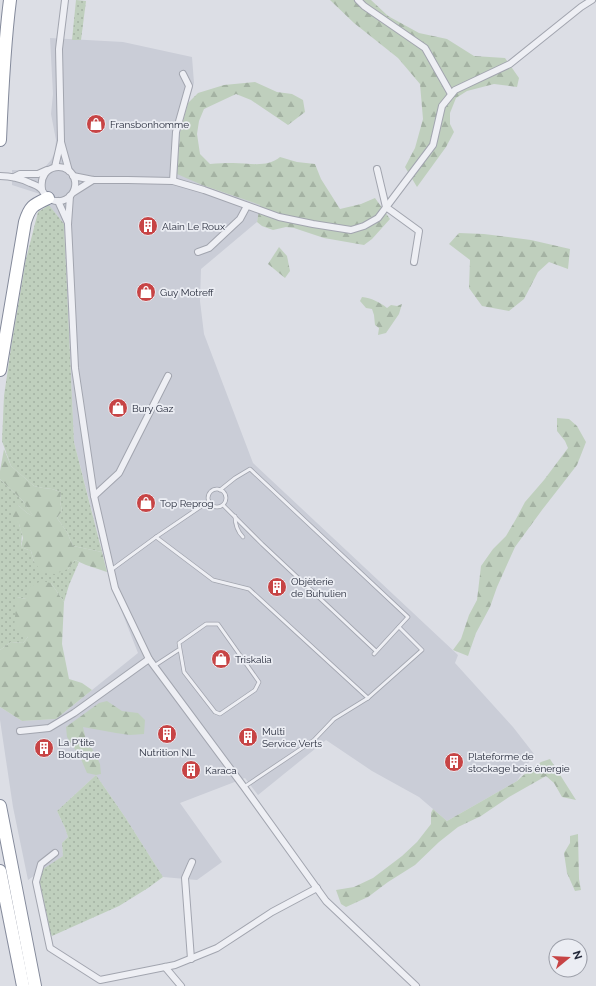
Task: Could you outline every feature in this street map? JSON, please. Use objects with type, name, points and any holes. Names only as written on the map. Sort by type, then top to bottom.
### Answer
[{"type":"highway","points":[[0,140],[3,70],[10,0]]},
{"type":"highway","points":[[0,370],[28,211],[32,206],[49,196]]},
{"type":"highway","points":[[0,806],[35,986]]},
{"type":"highway","points":[[0,870],[23,986]]},
{"type":"street","points":[[65,0],[59,49],[61,141],[75,181],[68,224],[75,368],[94,496],[115,588],[149,659],[326,901],[416,986]]},
{"type":"street","points":[[358,0],[364,6],[425,48],[451,94]]},
{"type":"street","points":[[14,177],[20,174],[38,174],[52,168],[60,167],[65,168],[71,173],[93,180],[173,181],[204,190],[279,217],[351,230],[364,226],[378,218],[433,145],[442,106],[455,90],[510,64],[592,0]]},
{"type":"street","points":[[173,181],[176,132],[188,86],[183,74]]},
{"type":"street","points":[[61,141],[52,168],[45,173],[41,184],[68,224]]},
{"type":"street","points":[[377,169],[386,207],[419,231],[414,262]]},
{"type":"street","points":[[0,176],[14,177],[31,183],[49,196],[67,199],[93,180]]},
{"type":"street","points":[[198,252],[209,248],[240,220],[247,206]]},
{"type":"street","points":[[94,496],[119,473],[168,376]]},
{"type":"street","points":[[20,731],[49,728],[74,713],[149,659]]},
{"type":"street","points":[[55,853],[41,864],[36,882],[50,948],[100,980],[175,965],[217,948],[272,912],[317,888]]},
{"type":"street","points":[[191,958],[185,878],[192,862]]},
{"type":"street","points":[[164,967],[181,986]]},
{"type":"lane","points":[[220,490],[223,491],[226,499],[223,505],[219,507],[214,506],[209,501],[209,496],[212,491],[220,490],[235,478],[250,469],[408,617],[375,653],[223,505]]},
{"type":"lane","points":[[111,570],[209,501]]},
{"type":"lane","points":[[235,516],[235,524],[243,537]]},
{"type":"lane","points":[[156,537],[213,580],[249,589],[368,698]]},
{"type":"lane","points":[[206,624],[218,624],[259,682],[255,690],[220,714],[215,712],[184,672],[180,649],[179,643],[206,624]]},
{"type":"lane","points":[[244,787],[314,740],[334,719],[368,698],[422,650],[399,627]]},
{"type":"lane","points":[[154,666],[180,649]]},
{"type":"shaded area","points":[[50,38],[123,42],[192,57],[194,83],[180,132],[202,185],[261,205],[257,222],[201,269],[200,301],[204,334],[253,463],[458,655],[455,663],[513,727],[534,754],[517,781],[447,821],[419,797],[372,771],[326,740],[258,795],[245,778],[180,803],[222,862],[197,880],[163,877],[96,775],[57,811],[68,837],[62,843],[63,856],[28,880],[13,807],[0,720],[0,707],[22,721],[56,719],[138,653],[111,584],[74,442],[64,224],[40,194],[12,185],[12,170],[37,171],[45,167],[55,152],[56,140],[51,114],[53,94]]},
{"type":"green space","points":[[76,0],[86,1],[81,40],[72,40]]},
{"type":"green space","points":[[330,0],[371,0],[388,16],[419,33],[447,39],[474,56],[505,58],[519,78],[517,87],[494,84],[467,91],[456,98],[450,113],[450,124],[454,132],[446,147],[417,187],[405,167],[415,148],[423,119],[420,84],[398,58],[354,23]]},
{"type":"green space","points":[[255,82],[277,92],[292,94],[303,100],[305,112],[288,125],[251,100],[236,94],[204,109],[199,121],[197,134],[200,154],[210,164],[264,164],[280,157],[297,162],[315,164],[321,179],[340,209],[361,204],[375,198],[390,219],[372,239],[364,245],[324,238],[294,228],[286,227],[273,230],[262,226],[257,222],[260,205],[202,185],[177,174],[180,132],[188,103],[198,93],[224,85]]},
{"type":"green space","points":[[49,205],[64,224],[74,442],[102,552],[73,546],[67,532],[57,518],[62,511],[60,501],[61,492],[34,486],[11,466],[2,441],[4,396],[26,259],[38,212]]},
{"type":"green space","points":[[459,233],[484,234],[531,240],[570,249],[568,269],[549,262],[538,272],[524,299],[509,311],[482,306],[469,288],[470,260],[449,244]]},
{"type":"green space","points":[[279,247],[287,256],[290,271],[285,278],[268,264]]},
{"type":"green space","points":[[362,297],[369,298],[387,308],[391,305],[397,306],[402,304],[399,314],[386,333],[378,335],[379,328],[375,325],[372,309],[366,308],[360,301]]},
{"type":"green space","points":[[557,418],[569,419],[577,426],[586,442],[577,465],[515,547],[497,587],[490,607],[476,633],[468,656],[453,650],[461,639],[469,615],[477,600],[481,566],[493,549],[506,536],[525,502],[568,448],[565,441],[557,431]]},
{"type":"green space","points":[[4,449],[11,466],[34,486],[61,492],[60,501],[62,511],[57,518],[67,532],[73,546],[102,552],[107,572],[75,560],[68,569],[55,574],[43,573],[34,562],[31,551],[21,547],[23,538],[19,524],[13,521],[13,506],[18,505],[33,516],[23,501],[0,479]]},
{"type":"green space","points":[[0,479],[23,501],[34,517],[18,505],[19,524],[22,534],[21,547],[31,551],[34,562],[68,569],[75,560],[79,562],[69,585],[64,602],[51,583],[26,599],[17,597],[17,607],[28,637],[23,643],[11,642],[0,650]]},
{"type":"green space","points":[[41,581],[51,583],[64,602],[62,644],[69,679],[82,683],[92,690],[56,719],[22,721],[0,707],[0,650],[11,642],[23,643],[28,637],[14,627],[17,597],[26,599],[28,588]]},
{"type":"green space","points":[[107,701],[122,711],[138,713],[145,720],[144,734],[130,735],[83,727],[86,740],[95,753],[100,764],[101,774],[96,775],[87,773],[81,759],[67,737],[66,727],[99,703]]},
{"type":"green space","points":[[550,759],[576,800],[562,797],[554,783],[546,776],[509,797],[481,816],[458,827],[439,842],[415,865],[368,897],[346,907],[341,904],[336,890],[354,887],[373,878],[402,856],[417,842],[431,824],[431,813],[433,809],[447,821],[517,781],[541,762]]},
{"type":"green space","points":[[96,775],[163,877],[119,906],[52,936],[40,884],[40,871],[63,856],[62,843],[68,837],[57,811]]},
{"type":"green space","points":[[578,834],[579,879],[581,890],[575,891],[567,873],[564,853],[570,843],[570,836]]},
{"type":"place","name":"Fransbonhomme","points":[[96,124]]},
{"type":"place","name":"Alain Le Roux","points":[[148,226]]},
{"type":"place","name":"Guy Motreff","points":[[146,292]]},
{"type":"place","name":"Bury Gaz","points":[[118,408]]},
{"type":"place","name":"Top Reprog","points":[[146,503]]},
{"type":"place","name":"Objèterie de Buhulien","points":[[277,587]]},
{"type":"place","name":"Triskalia","points":[[221,659]]},
{"type":"place","name":"Nutrition NL","points":[[167,734]]},
{"type":"place","name":"Multi Service Verts","points":[[248,737]]},
{"type":"place","name":"La P'tite Boutique","points":[[44,748]]},
{"type":"place","name":"Plateforme de stockage bois énergie","points":[[454,762]]},
{"type":"place","name":"Karaca","points":[[191,770]]}]
